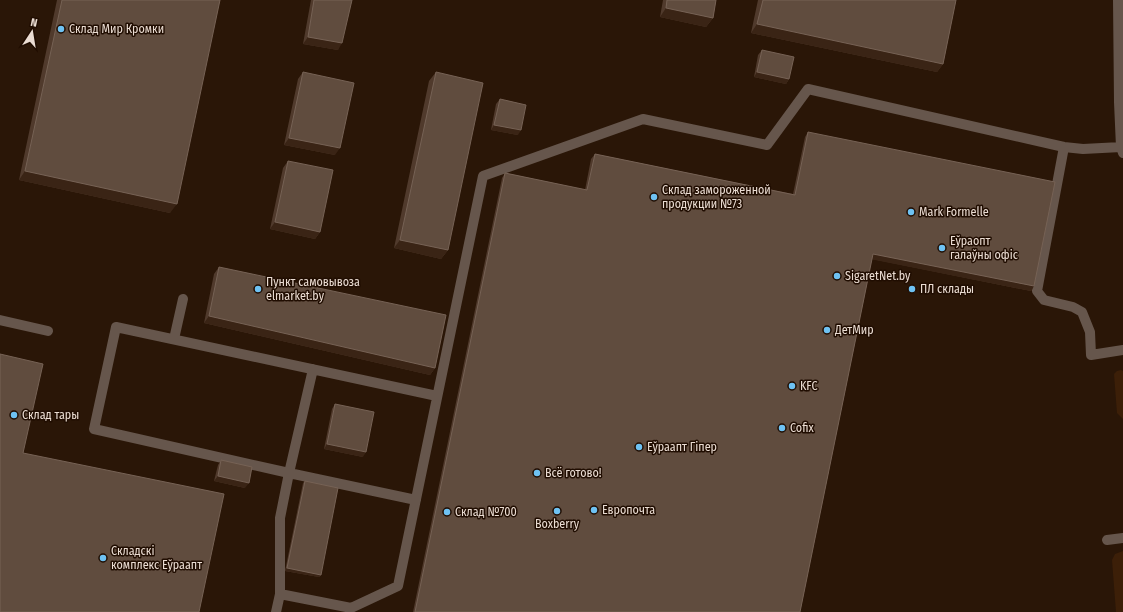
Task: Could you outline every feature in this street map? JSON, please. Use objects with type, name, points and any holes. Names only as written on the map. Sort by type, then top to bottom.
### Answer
[{"type":"street","points":[[280,594],[351,608],[398,586],[484,176],[643,119],[767,145],[808,89],[1064,147],[1122,150],[1119,102],[1118,0]]},
{"type":"street","points":[[1064,147],[1037,291],[1044,300],[1073,307],[1082,312],[1090,332],[1091,355],[1123,350]]},
{"type":"street","points":[[174,339],[183,300]]},
{"type":"street","points":[[0,320],[48,331]]},
{"type":"street","points":[[416,500],[94,429],[116,327],[437,396]]},
{"type":"street","points":[[276,612],[280,594],[280,518],[313,369]]},
{"type":"street","points":[[1107,540],[1123,538]]},
{"type":"shaded area","points":[[1121,370],[1123,371],[1123,419],[1117,413],[1114,374]]},
{"type":"shaded area","points":[[1123,551],[1123,612],[1116,612],[1112,560],[1115,554]]},
{"type":"building","points":[[62,0],[220,0],[177,204],[25,171]]},
{"type":"building","points":[[314,0],[352,0],[342,43],[308,37]]},
{"type":"building","points":[[667,0],[716,0],[713,18],[666,8]]},
{"type":"building","points":[[763,0],[956,0],[943,64],[757,24]]},
{"type":"building","points":[[762,50],[794,57],[789,79],[757,72]]},
{"type":"building","points":[[303,72],[354,83],[340,148],[289,138]]},
{"type":"building","points":[[436,72],[483,83],[448,250],[400,240]]},
{"type":"building","points":[[500,99],[526,105],[521,130],[494,125]]},
{"type":"building","name":"Еўраапт Гіпер","points":[[808,132],[1055,182],[1034,286],[873,254],[800,612],[415,612],[505,173],[587,190],[595,154],[795,195]]},
{"type":"building","points":[[288,161],[333,170],[320,232],[275,222]]},
{"type":"building","points":[[219,267],[446,315],[435,368],[209,316]]},
{"type":"building","name":"Складскі комплекс Еўраапт","points":[[0,354],[43,364],[23,453],[224,494],[199,612],[0,612]]},
{"type":"building","points":[[335,404],[374,412],[366,452],[327,444]]},
{"type":"building","points":[[221,460],[252,467],[249,483],[218,476]]},
{"type":"building","points":[[305,481],[338,488],[321,575],[287,568]]},
{"type":"place","name":"Склад Мир Кромки","points":[[61,29]]},
{"type":"place","name":"Склад замороженной продукции №73","points":[[654,197]]},
{"type":"place","name":"Mark Formelle","points":[[911,212]]},
{"type":"place","name":"Еўраопт галаўны офіс","points":[[942,248]]},
{"type":"place","name":"SigaretNet.by","points":[[837,276]]},
{"type":"place","name":"Пункт самовывоза elmarket.by","points":[[258,289]]},
{"type":"place","name":"ПЛ склады","points":[[912,289]]},
{"type":"place","name":"ДетМир","points":[[827,330]]},
{"type":"place","name":"KFC","points":[[792,386]]},
{"type":"place","name":"Склад тары","points":[[14,415]]},
{"type":"place","name":"Cofix","points":[[782,428]]},
{"type":"place","name":"Еўраапт Гіпер","points":[[639,447]]},
{"type":"place","name":"Всё готово!","points":[[537,473]]},
{"type":"place","name":"Европочта","points":[[594,510]]},
{"type":"place","name":"Boxberry","points":[[557,511]]},
{"type":"place","name":"Склад №700","points":[[447,512]]},
{"type":"place","name":"Складскі комплекс Еўраапт","points":[[103,558]]}]
